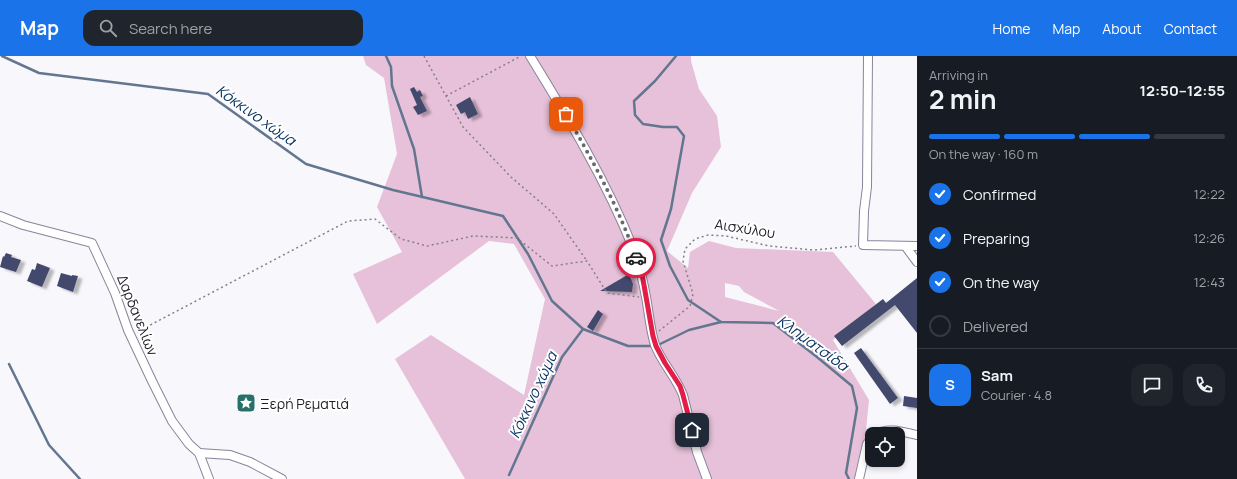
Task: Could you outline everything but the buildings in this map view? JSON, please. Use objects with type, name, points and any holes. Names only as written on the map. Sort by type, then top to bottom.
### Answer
[{"type":"street","points":[[530,56],[566,114],[593,162],[632,248],[642,274],[656,346],[680,386],[697,452],[707,479]]},
{"type":"street","points":[[868,56],[867,187],[864,211],[863,245],[906,247],[917,246]]},
{"type":"street","name":"Δαρδανελίων","points":[[0,216],[23,225],[92,243],[115,292],[131,335],[152,381],[172,421],[189,444],[200,453],[209,479]]},
{"type":"street","points":[[906,247],[917,262]]},
{"type":"street","points":[[905,433],[917,435]]},
{"type":"street","points":[[200,453],[230,455],[250,462],[282,479]]},
{"type":"street","points":[[859,479],[865,453]]},
{"type":"path","points":[[424,56],[463,127],[512,177],[554,214],[587,261],[607,293],[646,298]]},
{"type":"path","points":[[446,96],[521,56]]},
{"type":"path","points":[[131,335],[348,221],[375,219],[401,239],[427,246],[473,236],[517,238],[552,266],[587,261]]},
{"type":"path","name":"Αισχύλου","points":[[653,336],[690,306],[693,294],[683,261],[685,249],[695,239],[708,235],[726,236],[769,246],[814,250],[863,245]]},
{"type":"shaded area","points":[[363,56],[691,56],[699,89],[717,116],[721,147],[692,193],[667,251],[688,268],[690,252],[709,241],[736,248],[833,252],[876,304],[833,340],[869,400],[866,427],[865,427],[865,440],[857,479],[465,479],[395,359],[431,335],[524,395],[545,299],[514,244],[489,241],[377,324],[353,274],[402,252],[377,207],[397,154],[384,78],[366,65]],"holes":[[[725,283],[739,286],[744,292],[779,311],[725,297]]]},
{"type":"waterway","name":"Κόκκινο χώμα","points":[[2,56],[39,73],[208,94],[306,164],[393,190],[503,216],[528,254],[552,301],[583,329],[628,346],[656,346],[689,330],[721,322]]},
{"type":"waterway","name":"Κόκκινο χώμα","points":[[386,56],[391,67],[392,86],[414,149],[422,197]]},
{"type":"waterway","name":"Κληματσίδα","points":[[676,56],[655,81],[634,101],[635,115],[643,124],[663,127],[677,127],[684,136],[671,209],[661,240],[670,266],[688,300],[721,322],[773,323],[852,386],[857,408],[846,473],[849,479]]},
{"type":"waterway","name":"Κόκκινο χώμα","points":[[509,475],[562,357],[583,329]]},
{"type":"waterway","points":[[9,364],[49,445],[80,479]]},
{"type":"way so far","points":[[566,114],[593,162],[615,208],[636,258]]},
{"type":"place","name":"Ξερή Ρεματιά","points":[[246,403]]},
{"type":"route","points":[[636,258],[642,274],[656,346],[680,386],[692,430]]}]
